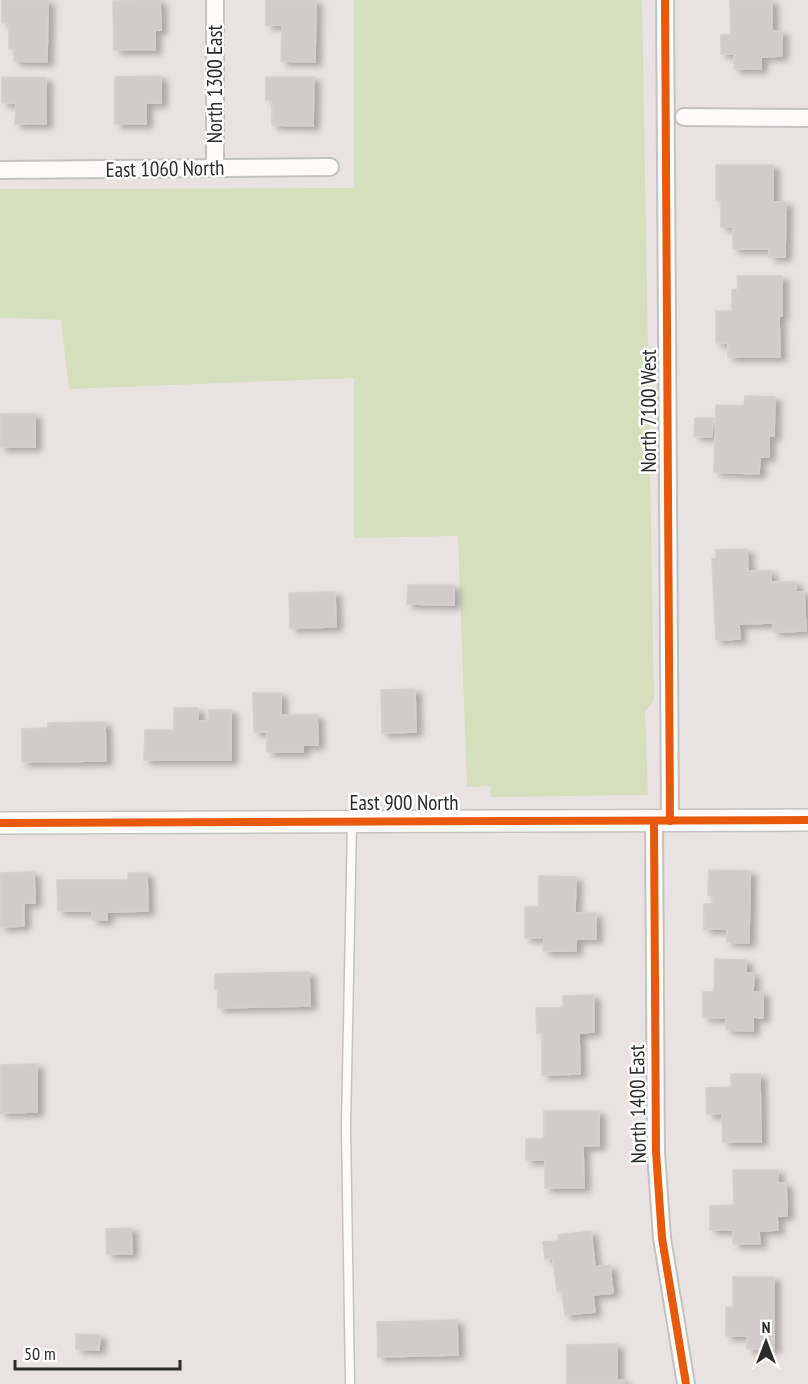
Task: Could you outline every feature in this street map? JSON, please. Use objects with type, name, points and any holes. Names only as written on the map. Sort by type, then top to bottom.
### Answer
[{"type":"street","name":"North 1300 East","points":[[215,0],[215,168]]},
{"type":"street","name":"North 7100 West","points":[[662,821],[665,0]]},
{"type":"street","points":[[684,117],[808,118]]},
{"type":"street","name":"East 1060 North","points":[[0,170],[330,167]]},
{"type":"street","name":"East 900 North","points":[[0,823],[808,819]]},
{"type":"street","name":"North 1400 East","points":[[662,821],[656,1152],[662,1238],[686,1384]]},
{"type":"lane","points":[[350,1384],[346,1126],[352,820]]},
{"type":"green space","points":[[354,0],[642,0],[654,701],[645,712],[648,795],[491,797],[490,786],[467,787],[458,536],[354,538],[354,378],[69,389],[61,320],[0,318],[0,189],[354,188]]},
{"type":"building","points":[[2,0],[48,0],[47,62],[14,61],[14,48],[9,48],[9,23],[2,23]]},
{"type":"building","points":[[160,0],[161,30],[155,30],[155,50],[114,50],[113,1]]},
{"type":"building","points":[[266,0],[316,0],[315,62],[281,61],[282,25],[266,25]]},
{"type":"building","points":[[730,0],[772,0],[772,31],[782,31],[782,56],[761,57],[761,69],[734,69],[734,54],[721,54],[721,35],[731,35]]},
{"type":"building","points":[[161,76],[161,103],[146,103],[146,124],[115,124],[115,77]]},
{"type":"building","points":[[2,77],[46,78],[46,124],[15,124],[16,103],[2,103]]},
{"type":"building","points":[[266,77],[314,77],[313,126],[272,125],[272,100],[266,100]]},
{"type":"building","points":[[716,165],[773,165],[773,202],[786,202],[785,257],[769,257],[769,249],[733,249],[733,227],[721,227],[721,200],[716,200]]},
{"type":"building","points":[[737,276],[782,276],[782,316],[779,316],[780,357],[728,357],[728,343],[716,343],[716,311],[732,311],[732,290],[738,289]]},
{"type":"building","points":[[745,396],[775,397],[774,436],[769,436],[769,457],[760,457],[759,474],[714,472],[716,405],[744,406]]},
{"type":"building","points":[[0,414],[35,414],[35,447],[0,447]]},
{"type":"building","points":[[695,418],[713,418],[712,437],[694,436]]},
{"type":"building","points":[[747,549],[748,571],[771,571],[771,582],[796,582],[796,592],[804,592],[806,631],[773,632],[773,623],[739,624],[740,639],[716,640],[712,559],[716,558],[716,550]]},
{"type":"building","points":[[408,585],[454,585],[454,605],[407,604]]},
{"type":"building","points":[[335,592],[336,627],[290,628],[289,593]]},
{"type":"building","points":[[415,689],[416,732],[382,733],[381,690]]},
{"type":"building","points":[[253,693],[281,693],[281,715],[317,715],[318,745],[303,745],[303,752],[267,752],[267,732],[254,732]]},
{"type":"building","points":[[174,708],[198,708],[198,721],[209,721],[209,710],[231,710],[231,760],[144,760],[145,730],[174,730]]},
{"type":"building","points":[[105,722],[106,761],[22,762],[22,729],[48,728],[48,723]]},
{"type":"building","points":[[709,870],[750,871],[749,943],[727,942],[727,929],[704,929],[704,904],[712,904],[712,896],[708,895]]},
{"type":"building","points":[[34,872],[35,903],[24,903],[24,926],[0,927],[0,873]]},
{"type":"building","points":[[128,873],[147,873],[148,911],[107,912],[107,920],[92,920],[92,911],[58,911],[57,880],[128,880]]},
{"type":"building","points":[[539,876],[576,877],[575,913],[596,913],[596,939],[576,939],[576,951],[543,951],[544,938],[525,938],[525,907],[539,907]]},
{"type":"building","points":[[715,959],[746,960],[746,973],[754,973],[753,992],[763,992],[763,1018],[753,1017],[753,1031],[726,1030],[726,1018],[703,1017],[703,992],[714,992]]},
{"type":"building","points":[[309,972],[310,1006],[218,1008],[215,974]]},
{"type":"building","points":[[594,995],[594,1032],[579,1033],[580,1074],[542,1075],[542,1032],[537,1033],[536,1008],[563,1008],[563,996]]},
{"type":"building","points":[[37,1064],[37,1112],[0,1113],[0,1065]]},
{"type":"building","points":[[731,1074],[760,1074],[761,1142],[723,1142],[722,1114],[707,1114],[706,1088],[731,1087]]},
{"type":"building","points":[[544,1111],[599,1111],[599,1146],[583,1146],[584,1188],[545,1188],[545,1160],[526,1160],[526,1139],[544,1139]]},
{"type":"building","points":[[733,1170],[778,1170],[778,1183],[786,1183],[787,1216],[777,1216],[778,1230],[759,1231],[760,1244],[733,1244],[733,1230],[710,1230],[710,1206],[734,1205]]},
{"type":"building","points":[[131,1228],[132,1254],[107,1254],[106,1229]]},
{"type":"building","points":[[591,1231],[595,1267],[610,1265],[613,1293],[593,1295],[595,1312],[565,1315],[562,1290],[557,1291],[553,1258],[545,1259],[543,1242],[558,1241],[558,1235]]},
{"type":"building","points":[[733,1277],[774,1277],[774,1349],[747,1349],[747,1336],[726,1336],[726,1307],[733,1307]]},
{"type":"building","points":[[457,1320],[458,1355],[378,1357],[377,1322]]},
{"type":"building","points":[[76,1334],[100,1335],[99,1350],[76,1349]]},
{"type":"building","points":[[617,1344],[617,1380],[624,1380],[624,1384],[567,1384],[567,1345]]},
{"type":"cycle path","points":[[665,0],[670,821]]},
{"type":"cycle path","points":[[0,823],[808,820]]},
{"type":"cycle path","points":[[654,821],[656,1152],[662,1238],[686,1384]]}]
